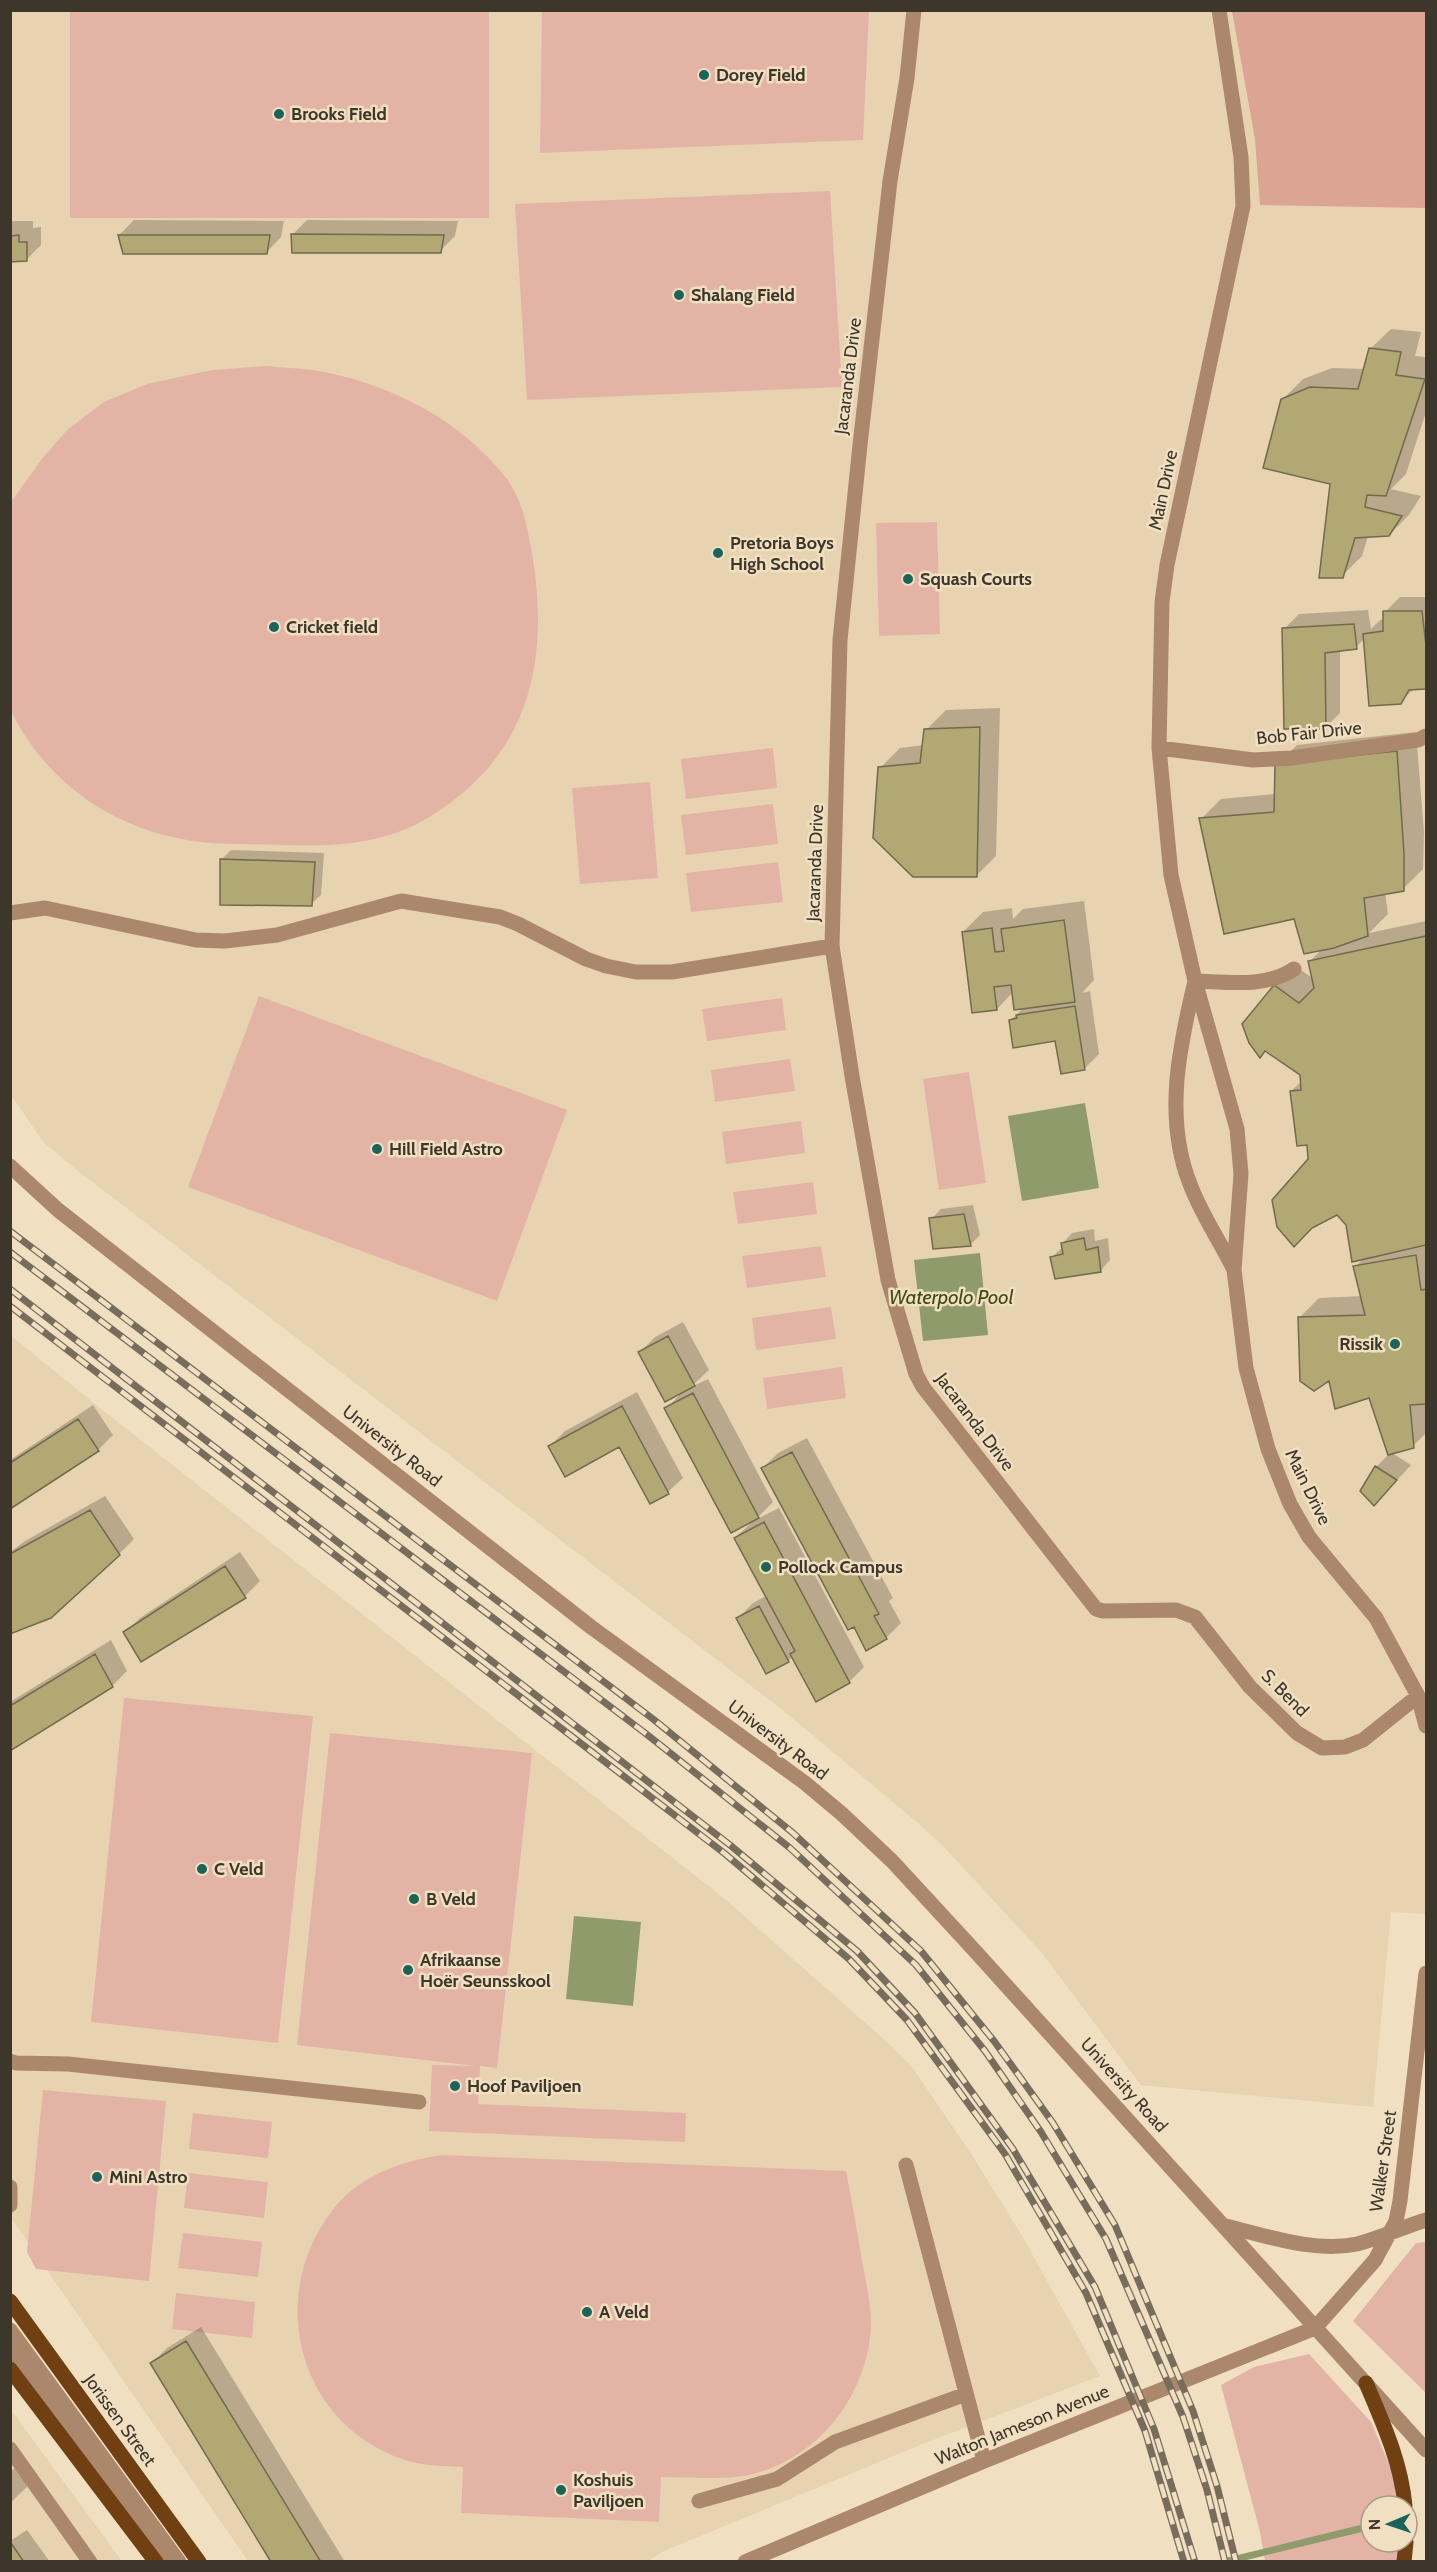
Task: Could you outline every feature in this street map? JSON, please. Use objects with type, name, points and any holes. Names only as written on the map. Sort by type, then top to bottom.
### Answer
[{"type":"main road","name":"Jorissen Street","points":[[10,2301],[199,2562]]},
{"type":"main road","points":[[10,2369],[156,2561]]},
{"type":"main road","points":[[1366,2383],[1387,2432],[1401,2474],[1404,2494]]},
{"type":"street","name":"Jacaranda Drive","points":[[914,10],[907,78],[890,181],[840,640],[832,946],[888,1280],[920,1382],[1091,1605],[1103,1611],[1137,1612]]},
{"type":"street","name":"Main Drive","points":[[1219,10],[1241,157],[1243,207],[1167,565],[1162,602],[1159,748],[1171,875],[1195,981],[1237,1128],[1241,1174],[1234,1270],[1245,1368],[1268,1449],[1290,1504],[1309,1537],[1376,1618],[1418,1696],[1426,1726]]},
{"type":"street","name":"Bob Fair Drive","points":[[1159,748],[1263,759],[1292,758],[1418,740],[1426,736]]},
{"type":"street","points":[[10,913],[45,908],[196,940],[225,941],[277,935],[401,901],[500,918],[518,924],[586,959],[636,972],[672,972],[832,946]]},
{"type":"street","points":[[1195,981],[1265,981],[1285,975],[1294,969]]},
{"type":"street","name":"Main Drive","points":[[1195,981],[1184,1029],[1174,1093],[1176,1127],[1189,1184],[1234,1270]]},
{"type":"street","name":"University Road","points":[[10,1166],[58,1210],[582,1620],[805,1783],[842,1814],[892,1861],[1226,2226],[1426,2450]]},
{"type":"street","name":"S. Bend","points":[[1137,1612],[1176,1610],[1195,1617],[1250,1687],[1297,1733],[1322,1748],[1345,1747],[1364,1740],[1418,1696]]},
{"type":"street","name":"Walker Street","points":[[1315,2328],[1376,2260],[1396,2221],[1426,1973]]},
{"type":"street","points":[[10,2061],[68,2064],[419,2102]]},
{"type":"street","points":[[906,2165],[984,2461]]},
{"type":"street","points":[[10,2187],[10,2205]]},
{"type":"street","points":[[1226,2226],[1288,2240],[1342,2246],[1389,2234],[1426,2220]]},
{"type":"street","name":"Walton Jameson Avenue","points":[[745,2562],[984,2461],[1315,2328]]},
{"type":"street","name":"Jorissen Street","points":[[10,2330],[179,2562]]},
{"type":"street","points":[[10,2351],[165,2562]]},
{"type":"street","points":[[699,2501],[777,2479],[835,2442],[966,2394]]},
{"type":"street","points":[[10,2449],[90,2562]]},
{"type":"shaded area","name":"Pretoria Boys High School","points":[[10,11],[1426,11],[1426,1914],[1391,1912],[1373,2107],[1141,2085],[1042,1953],[941,1844],[919,1824],[784,1711],[78,1171],[44,1143],[11,1095]]},
{"type":"shaded area","name":"Brooks Field","points":[[70,11],[489,11],[489,218],[70,218]]},
{"type":"shaded area","name":"Dorey Field","points":[[542,11],[869,11],[863,140],[540,153]]},
{"type":"shaded area","points":[[1232,11],[1426,11],[1426,208],[1260,205],[1255,139]]},
{"type":"shaded area","name":"Shalang Field","points":[[830,191],[842,387],[527,400],[515,204]]},
{"type":"shaded area","name":"Cricket field","points":[[268,366],[313,370],[368,384],[420,406],[445,421],[468,438],[507,479],[518,497],[527,528],[537,593],[538,626],[536,658],[519,719],[504,746],[484,772],[459,796],[424,820],[381,838],[318,845],[232,844],[197,842],[163,835],[132,824],[102,809],[75,791],[50,768],[29,741],[11,711],[11,502],[41,460],[68,429],[104,402],[147,384],[212,370]]},
{"type":"shaded area","name":"Squash Courts","points":[[937,522],[940,634],[879,636],[876,523]]},
{"type":"shaded area","points":[[773,748],[777,788],[686,799],[681,759]]},
{"type":"shaded area","points":[[650,782],[658,878],[580,884],[572,788]]},
{"type":"shaded area","points":[[773,804],[778,844],[686,855],[681,815]]},
{"type":"shaded area","points":[[778,862],[783,902],[691,912],[686,873]]},
{"type":"shaded area","name":"Hill Field Astro","points":[[259,996],[567,1110],[497,1301],[188,1187]]},
{"type":"shaded area","points":[[782,998],[786,1030],[707,1041],[702,1009]]},
{"type":"shaded area","points":[[790,1059],[795,1091],[715,1102],[711,1070]]},
{"type":"shaded area","points":[[969,1072],[986,1183],[939,1190],[923,1079]]},
{"type":"shaded area","points":[[801,1121],[805,1153],[726,1164],[722,1132]]},
{"type":"shaded area","points":[[813,1182],[817,1214],[738,1224],[733,1192]]},
{"type":"shaded area","points":[[821,1246],[826,1277],[747,1288],[742,1256]]},
{"type":"shaded area","points":[[831,1307],[836,1339],[756,1350],[752,1318]]},
{"type":"shaded area","name":"Afrikaanse Hoër Seunsskool","points":[[10,1335],[725,1899],[887,2042],[912,2067],[972,2155],[1021,2234],[1100,2376],[920,2445],[662,2552],[648,2561],[248,2561],[11,2218]]},
{"type":"shaded area","points":[[842,1367],[846,1398],[767,1409],[763,1378]]},
{"type":"shaded area","name":"C Veld","points":[[124,1698],[313,1716],[278,2043],[91,2022]]},
{"type":"shaded area","name":"B Veld","points":[[330,1733],[532,1753],[497,2068],[480,2066],[478,2104],[686,2113],[685,2142],[429,2131],[432,2065],[476,2066],[297,2045]]},
{"type":"shaded area","name":"Mini Astro","points":[[43,2090],[166,2101],[149,2281],[36,2269],[27,2252]]},
{"type":"shaded area","points":[[193,2113],[272,2122],[268,2158],[189,2149]]},
{"type":"shaded area","points":[[443,2155],[846,2171],[868,2292],[871,2324],[868,2351],[849,2401],[815,2442],[769,2469],[733,2477],[661,2477],[659,2522],[461,2513],[463,2467],[426,2465],[405,2460],[368,2442],[338,2417],[316,2387],[303,2352],[298,2315],[301,2278],[313,2241],[335,2207],[357,2186],[384,2171],[413,2161]]},
{"type":"shaded area","points":[[188,2173],[268,2182],[264,2218],[184,2208]]},
{"type":"shaded area","points":[[183,2233],[262,2242],[258,2277],[178,2268]]},
{"type":"shaded area","points":[[1426,2242],[1426,2393],[1353,2321],[1416,2243]]},
{"type":"shaded area","points":[[176,2293],[255,2302],[252,2338],[172,2329]]},
{"type":"shaded area","points":[[1309,2354],[1371,2422],[1395,2478],[1396,2494],[1359,2494],[1359,2554],[1398,2554],[1398,2561],[1265,2561],[1260,2532],[1221,2385],[1254,2367]]},
{"type":"shaded area","points":[[11,2410],[122,2561],[11,2561]]},
{"type":"water","points":[[1085,1103],[1099,1188],[1022,1201],[1008,1116]]},
{"type":"water","name":"Waterpolo Pool","points":[[980,1253],[988,1335],[923,1341],[914,1260]]},
{"type":"water","points":[[574,1916],[641,1922],[633,2006],[566,1999]]},
{"type":"building","points":[[291,234],[444,235],[441,253],[292,253]]},
{"type":"building","points":[[19,235],[19,242],[27,242],[27,261],[10,262],[10,236]]},
{"type":"building","points":[[118,235],[270,235],[267,254],[123,254]]},
{"type":"building","points":[[1369,348],[1401,352],[1396,375],[1425,379],[1386,496],[1367,495],[1365,507],[1402,516],[1389,536],[1355,538],[1343,578],[1319,578],[1330,484],[1263,468],[1281,399],[1310,387],[1358,389]]},
{"type":"building","points":[[1383,611],[1422,611],[1426,645],[1426,689],[1409,690],[1401,704],[1369,706],[1363,634],[1383,631]]},
{"type":"building","points":[[1354,624],[1357,649],[1325,653],[1326,729],[1284,729],[1282,628]]},
{"type":"building","points":[[980,727],[977,877],[913,877],[873,838],[878,767],[920,763],[924,729]]},
{"type":"building","points":[[1397,751],[1404,853],[1404,891],[1364,898],[1368,936],[1334,948],[1304,954],[1294,919],[1224,934],[1199,818],[1274,812],[1275,764]]},
{"type":"building","points":[[220,859],[315,862],[312,906],[220,905]]},
{"type":"building","points":[[1064,920],[1075,1002],[1014,1010],[1011,985],[994,987],[997,1010],[972,1013],[962,932],[992,928],[995,952],[1004,951],[1001,929]]},
{"type":"building","points":[[1426,936],[1426,1245],[1352,1262],[1346,1225],[1337,1215],[1312,1228],[1294,1247],[1277,1227],[1272,1200],[1308,1159],[1307,1145],[1297,1146],[1290,1091],[1301,1090],[1300,1075],[1265,1051],[1260,1058],[1249,1043],[1242,1024],[1274,985],[1299,1003],[1314,988],[1308,961]]},
{"type":"building","points":[[1075,1006],[1085,1070],[1061,1074],[1055,1041],[1013,1048],[1009,1020],[1017,1018],[1016,1015]]},
{"type":"building","points":[[964,1214],[971,1246],[933,1249],[929,1218]]},
{"type":"building","points":[[1084,1238],[1086,1250],[1098,1247],[1101,1272],[1055,1279],[1050,1257],[1063,1254],[1061,1243]]},
{"type":"building","points":[[1416,1255],[1421,1290],[1426,1289],[1426,1404],[1410,1405],[1414,1448],[1388,1455],[1369,1398],[1335,1409],[1329,1381],[1314,1391],[1300,1381],[1298,1317],[1365,1315],[1353,1266]]},
{"type":"building","points":[[668,1336],[695,1386],[665,1402],[638,1352]]},
{"type":"building","points":[[693,1393],[759,1518],[731,1533],[664,1408]]},
{"type":"building","points":[[622,1406],[669,1494],[650,1504],[619,1447],[565,1477],[548,1446]]},
{"type":"building","points":[[78,1419],[99,1451],[10,1509],[10,1463]]},
{"type":"building","points":[[792,1452],[879,1614],[874,1616],[887,1639],[866,1651],[854,1627],[848,1630],[761,1468]]},
{"type":"building","points":[[1375,1466],[1397,1480],[1374,1506],[1360,1491]]},
{"type":"building","points":[[90,1510],[120,1555],[51,1618],[10,1634],[10,1554]]},
{"type":"building","points":[[764,1522],[850,1683],[816,1702],[790,1654],[795,1651],[734,1538]]},
{"type":"building","points":[[225,1566],[246,1598],[141,1662],[123,1632]]},
{"type":"building","points":[[759,1606],[789,1662],[766,1674],[736,1618]]},
{"type":"building","points":[[95,1654],[113,1687],[10,1751],[10,1706]]},
{"type":"building","points":[[186,2341],[321,2562],[271,2562],[150,2363]]},
{"type":"building","points":[[11,2543],[24,2562],[10,2562]]},
{"type":"waterway","points":[[1224,2562],[1359,2529]]},
{"type":"railway","points":[[10,1231],[653,1719],[793,1833],[921,1951],[994,2041],[1053,2123],[1115,2225],[1193,2411],[1217,2486],[1236,2562]]},
{"type":"railway","points":[[10,1252],[645,1733],[790,1848],[916,1965],[985,2051],[1041,2132],[1106,2239],[1183,2417],[1207,2490],[1225,2562]]},
{"type":"railway","points":[[10,1289],[730,1845],[857,1951],[915,2013],[1013,2149],[1095,2287],[1154,2429],[1195,2562]]},
{"type":"railway","points":[[10,1306],[724,1853],[849,1959],[907,2020],[1005,2154],[1086,2293],[1145,2431],[1184,2562]]},
{"type":"place","name":"Dorey Field","points":[[704,75]]},
{"type":"place","name":"Brooks Field","points":[[279,114]]},
{"type":"place","name":"Shalang Field","points":[[679,295]]},
{"type":"place","name":"Pretoria Boys High School","points":[[718,553]]},
{"type":"place","name":"Squash Courts","points":[[908,579]]},
{"type":"place","name":"Cricket field","points":[[274,627]]},
{"type":"place","name":"Hill Field Astro","points":[[377,1149]]},
{"type":"place","name":"Rissik","points":[[1395,1344]]},
{"type":"place","name":"Pollock Campus","points":[[766,1567]]},
{"type":"place","name":"C Veld","points":[[202,1869]]},
{"type":"place","name":"B Veld","points":[[414,1899]]},
{"type":"place","name":"Afrikaanse Hoër Seunsskool","points":[[408,1970]]},
{"type":"place","name":"Hoof Paviljoen","points":[[455,2086]]},
{"type":"place","name":"Mini Astro","points":[[97,2177]]},
{"type":"place","name":"A Veld","points":[[587,2312]]},
{"type":"place","name":"Koshuis Paviljoen","points":[[561,2490]]}]
